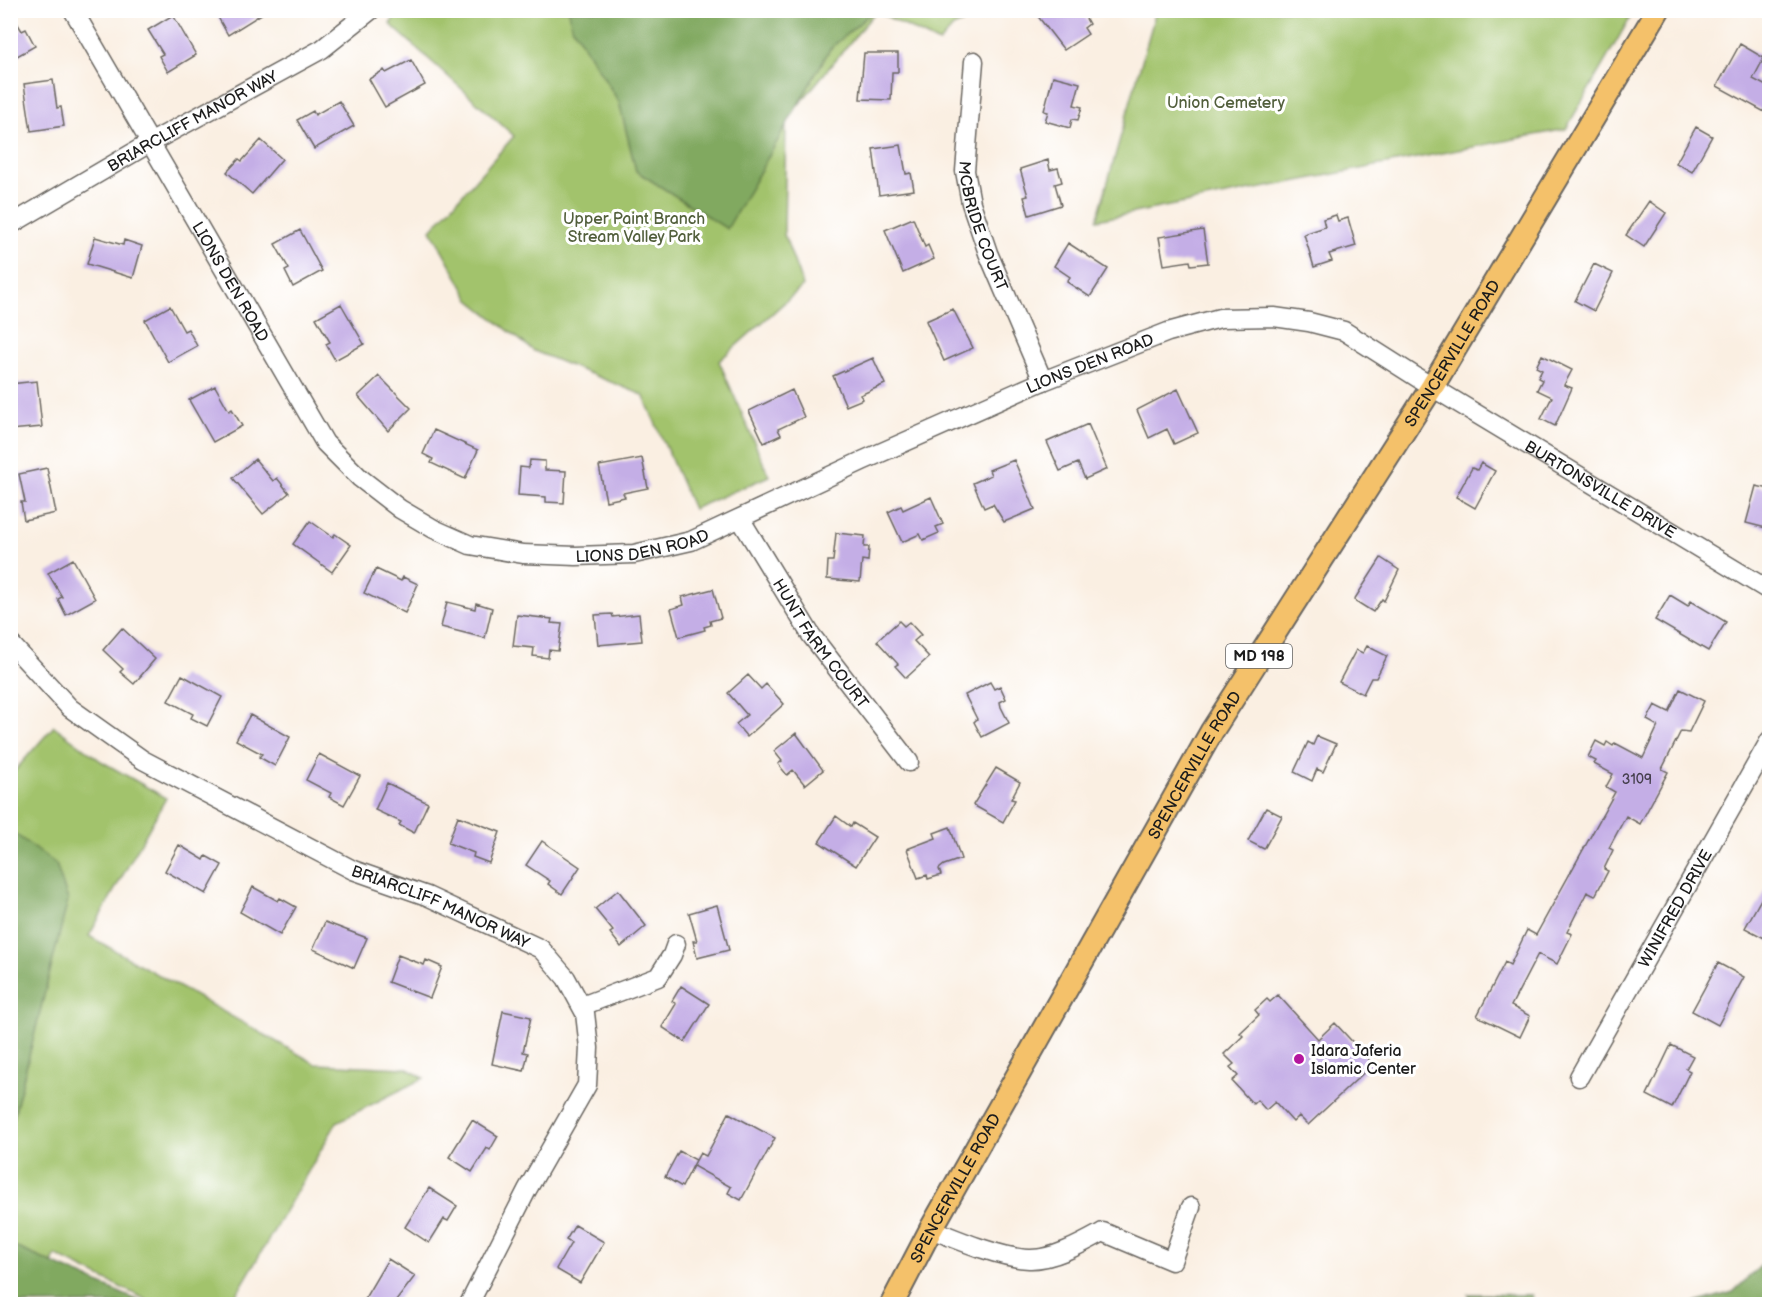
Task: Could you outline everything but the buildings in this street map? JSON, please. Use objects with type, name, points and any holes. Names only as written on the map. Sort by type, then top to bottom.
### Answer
[{"type":"main road","name":"SPENCERVILLE ROAD","points":[[892,1305],[931,1229],[1212,731],[1432,387],[1660,15]]},
{"type":"street","name":"LIONS DEN ROAD","points":[[73,10],[148,144],[324,443],[360,478],[400,509],[434,529],[470,545],[523,554],[576,556],[634,554],[691,541],[741,520],[862,461],[1043,381],[1168,332],[1220,318],[1274,317],[1309,322],[1344,331],[1432,387]]},
{"type":"street","name":"BRIARCLIFF MANOR WAY","points":[[10,225],[148,144],[322,49],[371,10]]},
{"type":"street","name":"MCBRIDE COURT","points":[[974,61],[965,171],[971,203],[988,253],[1043,381]]},
{"type":"street","name":"BURTONSVILLE DRIVE","points":[[1432,387],[1770,591]]},
{"type":"street","name":"HUNT FARM COURT","points":[[741,520],[811,635],[909,762]]},
{"type":"street","name":"BRIARCLIFF MANOR WAY","points":[[10,643],[70,708],[143,760],[353,870],[427,897],[541,949],[566,978],[585,1013],[589,1048],[587,1085],[526,1190],[469,1305]]},
{"type":"street","name":"WINIFRED DRIVE","points":[[1579,1077],[1770,740]]},
{"type":"street","points":[[582,1006],[658,977],[676,944]]},
{"type":"street","points":[[931,1229],[971,1244],[1030,1259],[1072,1249],[1103,1232],[1172,1261],[1191,1207]]},
{"type":"green space","name":"Upper Paint Branch Stream Valley Park","points":[[400,10],[473,11],[489,16],[547,10],[967,11],[969,20],[953,27],[939,43],[876,11],[786,120],[784,234],[803,286],[719,361],[769,476],[693,509],[643,395],[534,351],[470,300],[431,230],[514,136],[390,24]]},
{"type":"green space","points":[[569,10],[873,11],[830,49],[727,229],[636,171],[619,102],[571,25]]},
{"type":"green space","name":"Union Cemetery","points":[[1156,10],[1634,11],[1566,129],[1097,220]]},
{"type":"green space","points":[[54,726],[101,761],[166,798],[89,936],[316,1064],[406,1068],[424,1078],[337,1122],[231,1304],[155,1304],[55,1255],[39,1304],[11,1304],[11,775]]},
{"type":"green space","points":[[11,831],[56,864],[68,900],[11,1128]]},
{"type":"green space","points":[[11,1245],[146,1304],[11,1304]]},
{"type":"green space","points":[[1769,1258],[1769,1304],[1691,1304],[1733,1292]]},
{"type":"green space","points":[[1469,1294],[1532,1295],[1534,1304],[1471,1304]]},
{"type":"place","name":"Idara Jaferia Islamic Center","points":[[1299,1059]]}]
